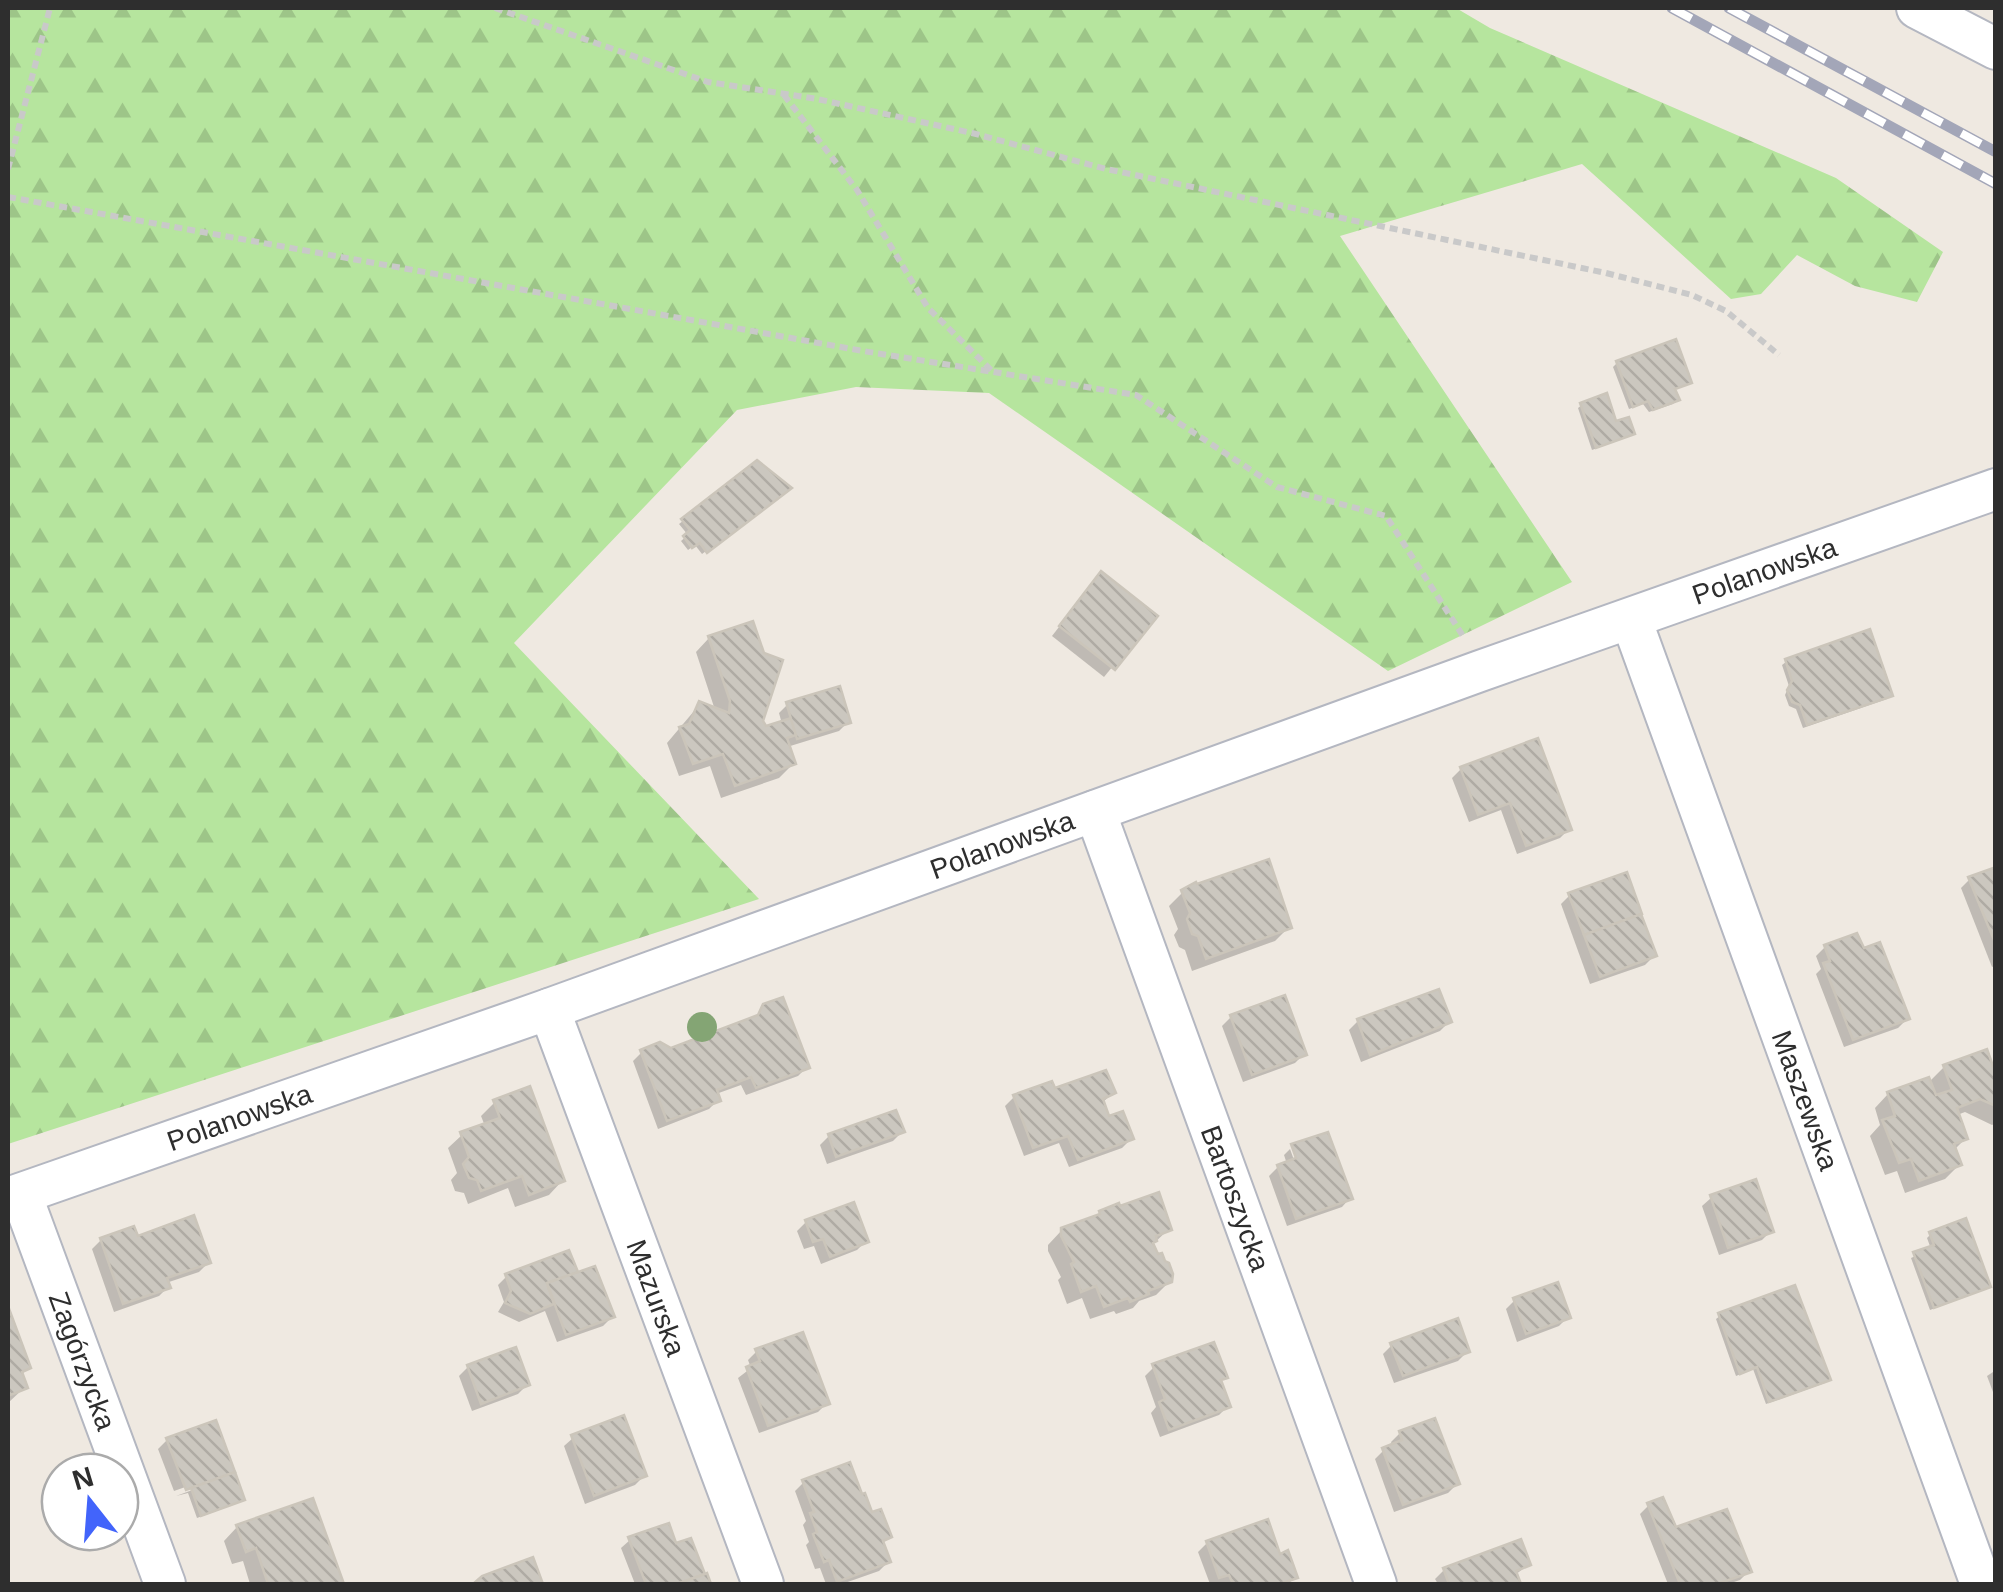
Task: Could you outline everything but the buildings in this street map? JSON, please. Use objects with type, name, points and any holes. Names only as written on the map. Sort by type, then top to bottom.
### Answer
[{"type":"street","points":[[1917,8],[1996,49]]},
{"type":"street","name":"Polanowska","points":[[14,1196],[549,1010],[1480,671],[1996,490]]},
{"type":"street","name":"Maszewska","points":[[1630,619],[1981,1584]]},
{"type":"street","name":"Bartoszycka","points":[[1095,812],[1376,1584]]},
{"type":"street","name":"Mazurska","points":[[549,1010],[763,1584]]},
{"type":"street","name":"Zagórzycka","points":[[14,1196],[165,1584]]},
{"type":"path","points":[[8,170],[50,8]]},
{"type":"path","points":[[495,8],[708,82],[972,132],[1106,170],[1606,273],[1692,296],[1726,311],[1780,355]]},
{"type":"path","points":[[783,94],[857,190],[928,308],[993,372]]},
{"type":"path","points":[[8,198],[863,351],[1136,395],[1277,487],[1386,516],[1472,651],[1480,671]]},
{"type":"green space","points":[[8,8],[1456,8],[1490,28],[1836,178],[1943,252],[1917,302],[1855,286],[1797,255],[1761,294],[1731,299],[1582,164],[1340,236],[1572,582],[1388,671],[989,393],[856,387],[737,410],[514,643],[759,899],[8,1144]]},
{"type":"railway","points":[[1672,8],[1996,184]]},
{"type":"railway","points":[[1729,8],[1996,152]]}]
